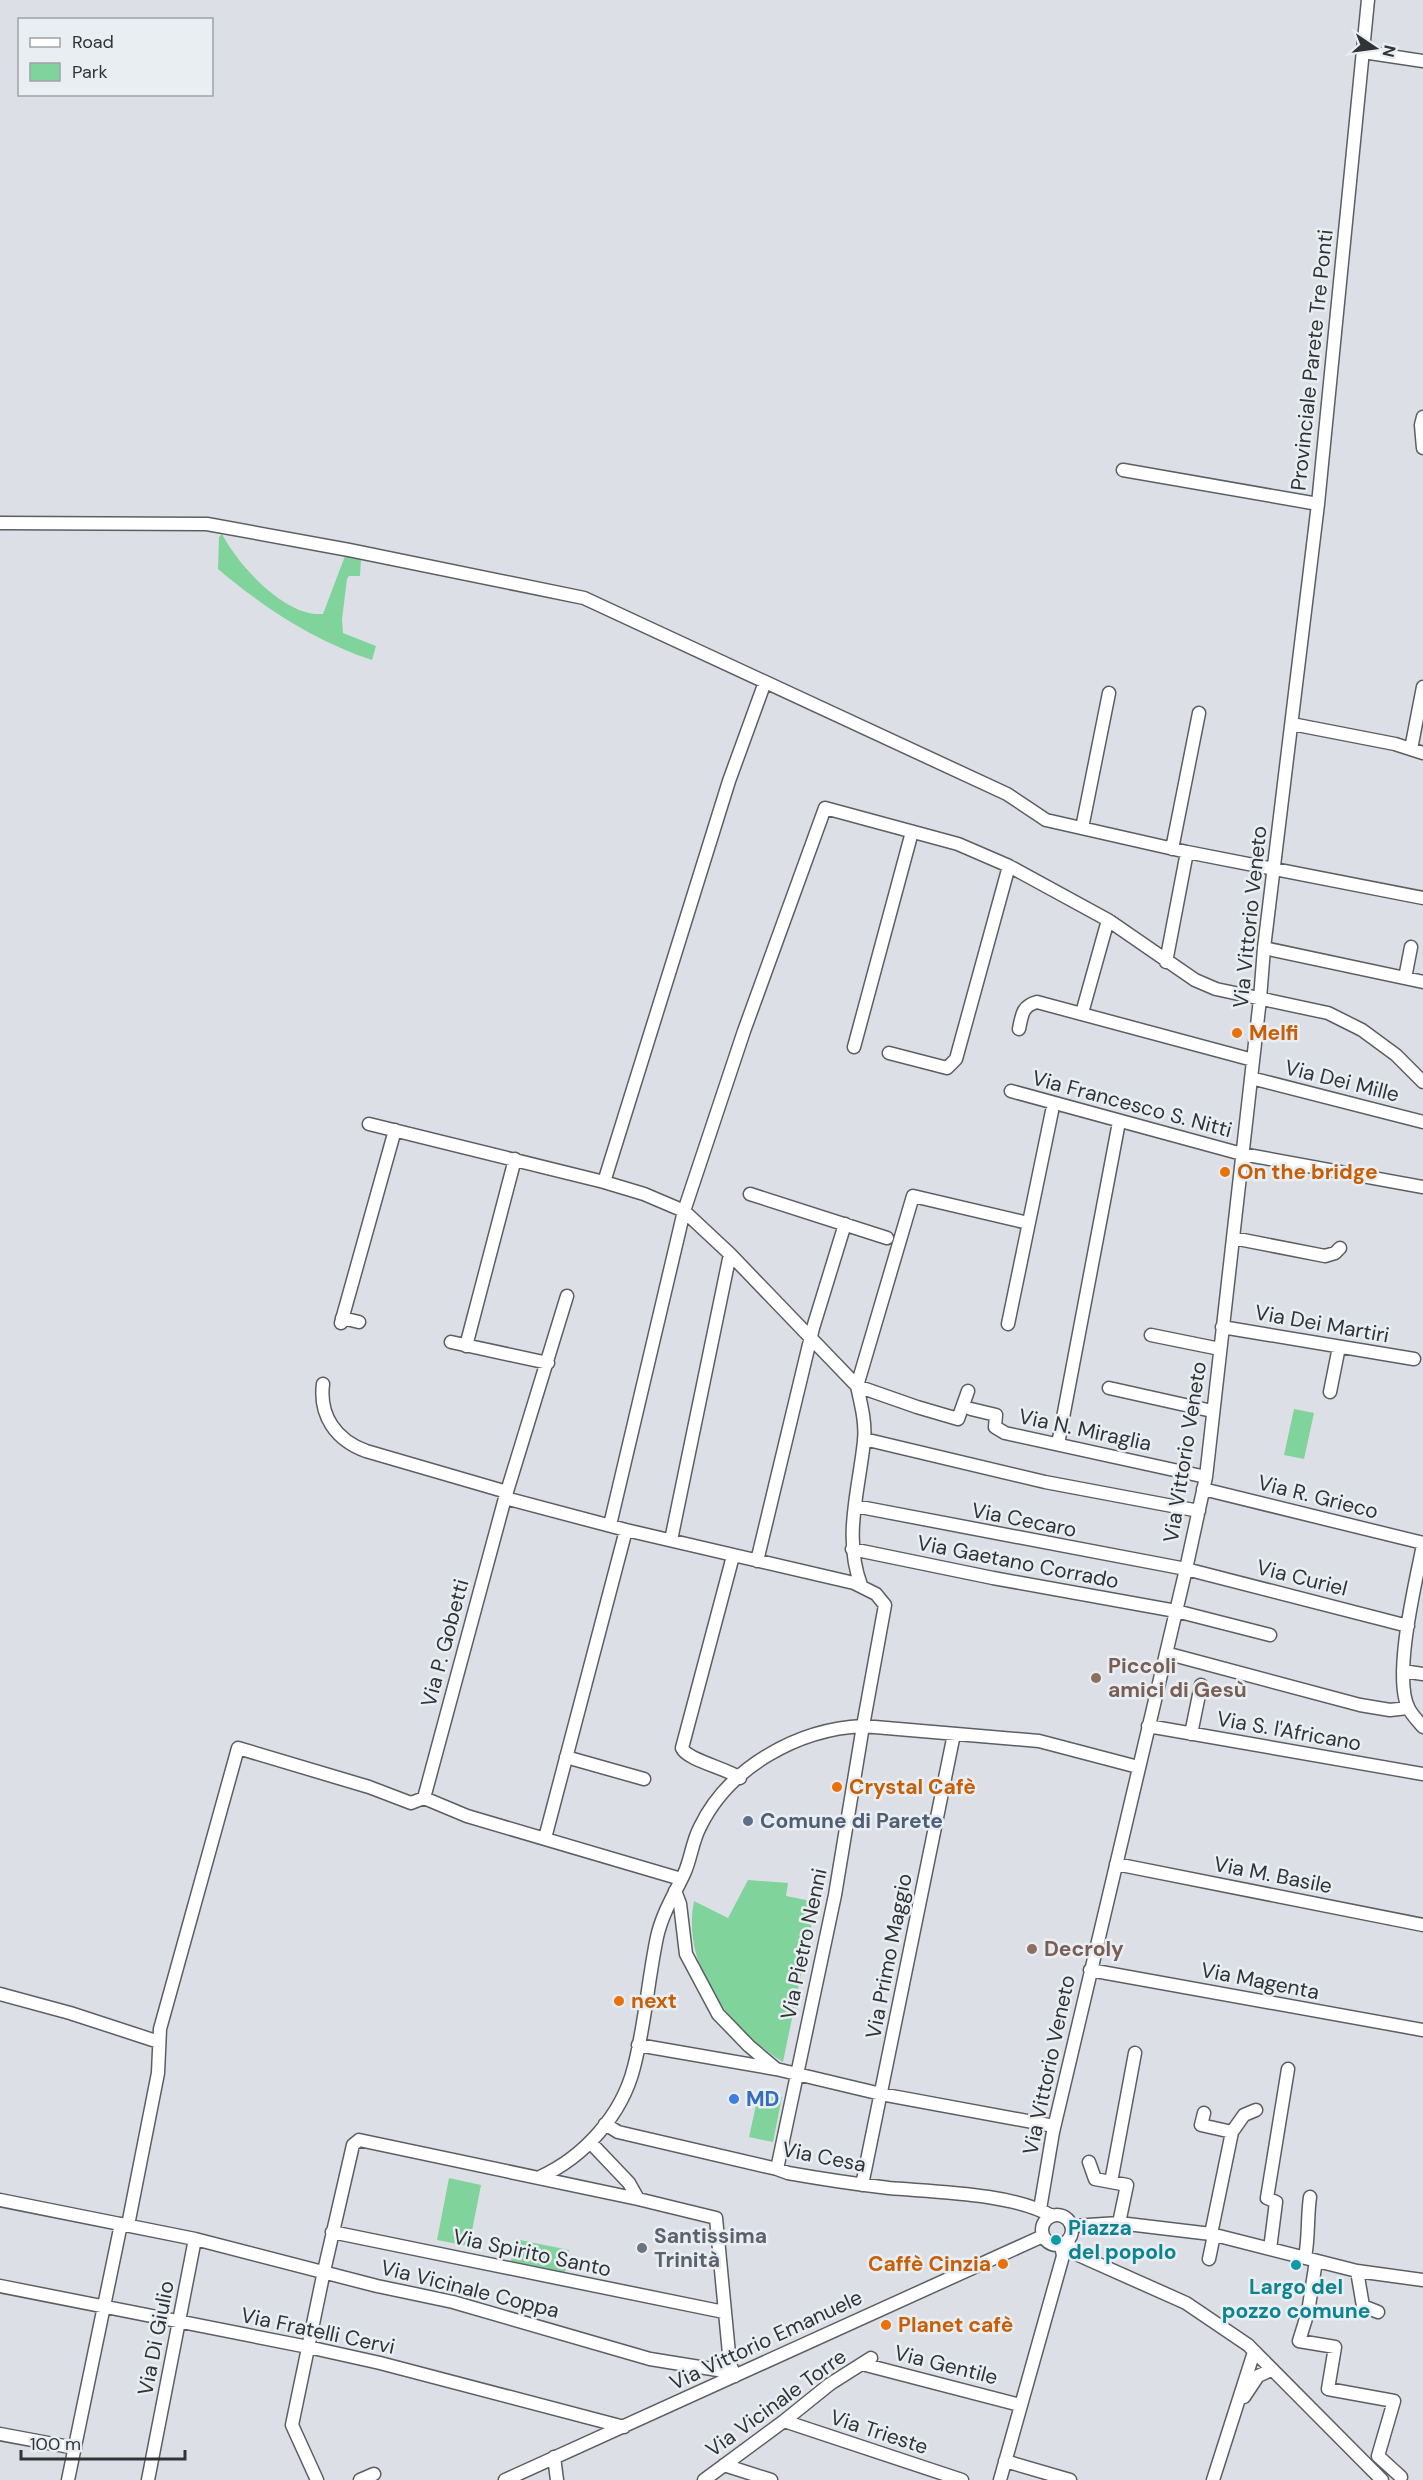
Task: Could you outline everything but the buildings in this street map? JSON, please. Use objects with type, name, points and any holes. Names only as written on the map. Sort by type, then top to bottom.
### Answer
[{"type":"street","name":"Provinciale Parete Tre Ponti","points":[[1292,724],[1318,504],[1368,0]]},
{"type":"street","points":[[1363,52],[1423,61]]},
{"type":"street","points":[[1423,417],[1421,425],[1423,448]]},
{"type":"street","points":[[1123,470],[1318,504]]},
{"type":"street","points":[[0,523],[174,525],[194,523],[349,550],[584,598],[1007,794],[1046,820],[1172,849],[1423,898]]},
{"type":"street","points":[[604,1182],[725,792],[765,682]]},
{"type":"street","points":[[1292,724],[1417,751],[1423,687]]},
{"type":"street","points":[[1082,828],[1109,693]]},
{"type":"street","points":[[1172,849],[1199,713]]},
{"type":"street","name":"Via Vittorio Veneto","points":[[1040,2209],[1054,2126],[1138,1767],[1168,1653],[1204,1483],[1264,948],[1292,724]]},
{"type":"street","points":[[610,1525],[684,1211],[744,1031],[825,808],[958,844],[1009,866],[1108,920],[1166,963],[1195,980],[1216,989],[1328,1013],[1362,1030],[1396,1055],[1423,1082]]},
{"type":"street","points":[[854,1047],[912,832]]},
{"type":"street","points":[[1166,963],[1187,852]]},
{"type":"street","points":[[889,1053],[947,1068],[956,1059],[1009,866]]},
{"type":"street","points":[[1082,1013],[1108,920]]},
{"type":"street","points":[[1405,978],[1411,947]]},
{"type":"street","points":[[1264,948],[1423,982]]},
{"type":"street","points":[[1019,1029],[1023,1010],[1028,1004],[1037,1002],[1253,1060]]},
{"type":"street","name":"Via Dei Mille","points":[[1251,1078],[1423,1122]]},
{"type":"street","name":"Via Francesco S. Nitti","points":[[1011,1091],[1242,1154],[1423,1187]]},
{"type":"street","points":[[1008,1324],[1052,1111]]},
{"type":"street","points":[[1058,1444],[1119,1122]]},
{"type":"street","points":[[369,1124],[604,1182],[644,1194],[684,1211],[730,1254],[857,1386],[958,1419],[968,1391]]},
{"type":"street","points":[[359,1322],[342,1320],[395,1130]]},
{"type":"street","points":[[466,1346],[514,1159]]},
{"type":"street","points":[[750,1194],[887,1238]]},
{"type":"street","points":[[323,1384],[325,1412],[333,1428],[347,1443],[366,1451],[626,1530],[861,1585],[852,1549],[864,1439],[863,1412],[857,1386],[913,1196],[1028,1223]]},
{"type":"street","points":[[756,1561],[811,1336],[845,1224]]},
{"type":"street","points":[[1233,1238],[1325,1256],[1335,1253],[1340,1248]]},
{"type":"street","points":[[671,1540],[730,1254]]},
{"type":"street","name":"Via P. Gobetti","points":[[424,1798],[506,1495],[567,1296]]},
{"type":"street","name":"Via Dei Martiri","points":[[1222,1327],[1414,1359]]},
{"type":"street","points":[[1151,1335],[1220,1349]]},
{"type":"street","points":[[451,1342],[548,1363]]},
{"type":"street","points":[[1330,1392],[1340,1347]]},
{"type":"street","points":[[1109,1388],[1212,1411]]},
{"type":"street","name":"Via N. Miraglia","points":[[971,1409],[996,1415],[995,1427],[1005,1433],[1058,1444],[1204,1483]]},
{"type":"street","points":[[864,1439],[1045,1482],[1199,1511]]},
{"type":"street","name":"Via R. Grieco","points":[[1204,1483],[1423,1544]]},
{"type":"street","name":"Via Cecaro","points":[[855,1506],[1186,1569]]},
{"type":"street","points":[[545,1838],[626,1530]]},
{"type":"street","points":[[1423,1544],[1408,1626],[1403,1671],[1404,1693],[1408,1708],[1423,1727]]},
{"type":"street","name":"Via Gaetano Corrado","points":[[852,1549],[993,1578],[1176,1611],[1269,1635]]},
{"type":"street","points":[[733,1556],[682,1748],[684,1753],[690,1757],[724,1768],[740,1778]]},
{"type":"street","name":"Via Curiel","points":[[1186,1569],[1408,1626]]},
{"type":"street","name":"Via Pietro Nenni","points":[[777,2169],[835,1895],[885,1605],[876,1594],[861,1585]]},
{"type":"street","points":[[1168,1653],[1360,1705],[1390,1710],[1408,1708]]},
{"type":"street","points":[[1403,1671],[1423,1674]]},
{"type":"street","points":[[1191,1734],[1201,1685]]},
{"type":"street","points":[[540,2177],[554,2171],[576,2156],[598,2136],[624,2092],[634,2068],[657,1935],[700,1827],[724,1792],[764,1756],[794,1741],[840,1727],[863,1726],[1039,1742],[1138,1767]]},
{"type":"street","name":"Via S. l'Africano","points":[[1148,1726],[1423,1774]]},
{"type":"street","name":"Via Primo Maggio","points":[[862,2185],[954,1734]]},
{"type":"street","points":[[68,2480],[104,2306],[158,2073],[160,2029],[238,1748],[369,1787],[411,1803],[424,1798],[467,1816],[681,1879]]},
{"type":"street","points":[[566,1757],[644,1779]]},
{"type":"street","name":"Via M. Basile","points":[[1116,1864],[1423,1925]]},
{"type":"street","points":[[675,1891],[680,1904],[686,1954],[718,2014],[749,2046],[776,2069]]},
{"type":"street","name":"Via Magenta","points":[[1090,1970],[1423,2030]]},
{"type":"street","points":[[0,1994],[70,2013],[159,2042]]},
{"type":"street","points":[[638,2045],[776,2069],[881,2094],[1054,2126]]},
{"type":"street","points":[[1111,2182],[1135,2053]]},
{"type":"street","points":[[1270,2249],[1276,2202],[1268,2198],[1288,2069]]},
{"type":"street","points":[[1209,2259],[1232,2132],[1244,2115],[1256,2110]]},
{"type":"street","points":[[1204,2112],[1201,2125],[1232,2132]]},
{"type":"street","name":"Via Cesa","points":[[605,2124],[618,2132],[777,2169],[788,2174],[862,2185],[977,2196],[1040,2209]]},
{"type":"street","points":[[316,2480],[292,2425],[332,2232],[353,2145],[360,2140],[540,2177],[716,2218],[730,2364],[735,2376]]},
{"type":"street","points":[[590,2142],[629,2183],[638,2199]]},
{"type":"street","points":[[1089,2162],[1095,2179],[1127,2185],[1119,2223]]},
{"type":"street","points":[[1310,2197],[1306,2226],[1310,2259],[1308,2312],[1299,2341],[1335,2347],[1328,2389],[1394,2401],[1378,2456],[1401,2477]]},
{"type":"street","name":"Via Vicinale Coppa","points":[[0,2200],[195,2239],[473,2308],[650,2359],[718,2370],[735,2376]]},
{"type":"street","points":[[1000,2480],[1063,2256],[1064,2244],[1071,2238],[1073,2226],[1065,2216],[1052,2216],[1040,2209]]},
{"type":"street","points":[[1052,2216],[1044,2222],[1043,2236],[1049,2243],[1064,2244],[1076,2254],[1186,2303],[1229,2331],[1254,2352],[1382,2480]]},
{"type":"street","points":[[1073,2226],[1119,2223],[1212,2235],[1357,2271],[1423,2280]]},
{"type":"street","name":"Via Spirito Santo","points":[[332,2232],[724,2312]]},
{"type":"street","name":"Via Vittorio Emanuele","points":[[505,2480],[1043,2236]]},
{"type":"street","name":"Via Di Giulio","points":[[148,2480],[195,2239]]},
{"type":"street","points":[[1357,2271],[1363,2306],[1378,2312]]},
{"type":"street","name":"Via Fratelli Cervi","points":[[0,2286],[380,2363],[624,2427]]},
{"type":"street","points":[[1213,2480],[1254,2352]]},
{"type":"street","name":"Via Gentile","points":[[867,2361],[1020,2405]]},
{"type":"street","name":"Via Vicinale Torre","points":[[704,2480],[830,2384],[867,2361]]},
{"type":"street","points":[[1225,2445],[1244,2398],[1258,2376],[1271,2370]]},
{"type":"street","name":"Via Trieste","points":[[784,2421],[962,2480]]},
{"type":"street","points":[[0,2434],[75,2448]]},
{"type":"street","points":[[554,2457],[557,2480]]},
{"type":"street","points":[[1005,2461],[1070,2480]]},
{"type":"street","points":[[724,2465],[771,2480]]},
{"type":"street","points":[[360,2480],[374,2474]]},
{"type":"green space","points":[[222,534],[239,560],[264,587],[293,607],[308,613],[323,614],[345,556],[361,559],[360,576],[349,576],[347,579],[342,619],[343,633],[376,646],[372,660],[330,643],[291,622],[253,597],[218,569],[219,537]]},
{"type":"green space","points":[[1294,1409],[1314,1413],[1304,1459],[1284,1455]]},
{"type":"green space","points":[[748,1880],[788,1883],[786,1896],[816,1902],[783,2062],[763,2048],[728,2014],[702,1972],[695,1949],[692,1926],[694,1901],[728,1918]]},
{"type":"green space","points":[[759,2092],[782,2097],[773,2142],[749,2137]]},
{"type":"green space","points":[[449,2178],[481,2185],[469,2246],[437,2240]]},
{"type":"green space","points":[[515,2239],[569,2250],[565,2272],[511,2261]]},
{"type":"place","name":"Melfi","points":[[1237,1033]]},
{"type":"place","name":"On the bridge","points":[[1225,1172]]},
{"type":"place","name":"Piccoli amici di Gesù","points":[[1096,1678]]},
{"type":"place","name":"Crystal Cafè","points":[[837,1787]]},
{"type":"place","name":"Comune di Parete","points":[[748,1821]]},
{"type":"place","name":"Decroly","points":[[1032,1949]]},
{"type":"place","name":"next","points":[[619,2001]]},
{"type":"place","name":"MD","points":[[734,2099]]},
{"type":"place","name":"Piazza del popolo","points":[[1056,2240]]},
{"type":"place","name":"Santissima Trinità","points":[[642,2248]]},
{"type":"place","name":"Caffè Cinzia","points":[[1003,2264]]},
{"type":"place","name":"Largo del pozzo comune","points":[[1296,2265]]},
{"type":"place","name":"Planet cafè","points":[[886,2325]]}]
